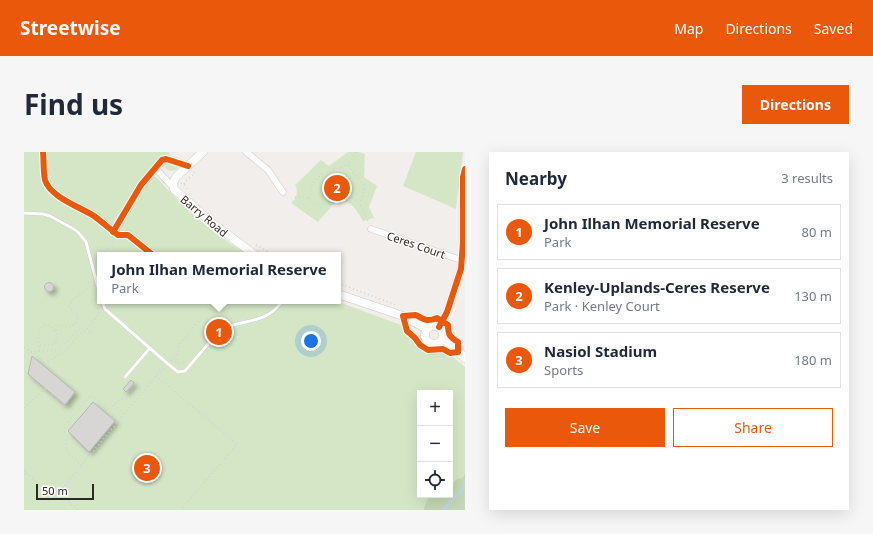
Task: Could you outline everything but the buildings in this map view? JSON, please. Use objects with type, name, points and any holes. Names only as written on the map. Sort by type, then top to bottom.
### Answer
[{"type":"street","points":[[173,185],[174,180],[180,173],[203,152]]},
{"type":"street","points":[[246,152],[268,170],[283,192]]},
{"type":"street","points":[[439,327],[447,312],[463,269],[461,260],[463,242],[465,169]]},
{"type":"street","name":"Barry Road","points":[[158,172],[173,185],[179,194],[212,223],[251,252]]},
{"type":"street","name":"Ceres Court","points":[[371,229],[461,260]]},
{"type":"street","points":[[341,295],[403,316],[427,329]]},
{"type":"street","points":[[431,326],[439,327],[443,332],[443,338],[439,343],[428,343],[425,338],[425,332],[427,329],[431,326]]},
{"type":"street","points":[[443,338],[465,358]]},
{"type":"lane","points":[[24,212],[50,216],[67,224],[78,232],[86,242],[97,283]]},
{"type":"lane","points":[[103,304],[105,309],[178,372],[184,371],[220,330],[225,327],[256,320],[271,313],[280,304]]},
{"type":"lane","points":[[125,377],[150,348]]},
{"type":"path","points":[[309,198],[312,186],[319,176],[342,168],[348,164],[356,152]]},
{"type":"path","points":[[348,164],[363,184],[364,189],[360,204]]},
{"type":"path","points":[[173,185],[184,184],[190,193]]},
{"type":"path","points":[[295,197],[309,198],[315,204],[322,205],[345,197],[358,200],[371,229]]},
{"type":"path","points":[[104,252],[118,234]]},
{"type":"path","points":[[256,245],[269,252]]},
{"type":"path","points":[[56,330],[60,325],[69,326],[76,322],[78,319],[77,315],[69,306],[74,298],[87,288],[89,282],[93,283]]},
{"type":"path","points":[[341,284],[399,306]]},
{"type":"path","points":[[97,293],[95,293],[97,304]]},
{"type":"path","points":[[24,408],[46,388],[33,378],[46,363],[63,353],[80,334],[84,332],[99,314],[97,304]]},
{"type":"path","points":[[216,326],[220,323],[229,310],[230,304]]},
{"type":"path","points":[[25,473],[46,490],[60,491],[143,391],[177,354],[179,345],[200,319]]},
{"type":"path","points":[[39,345],[49,345],[54,343],[57,338],[57,334],[52,327],[45,325],[39,332],[38,336],[39,351]]},
{"type":"path","points":[[24,356],[31,352],[59,350],[80,328],[84,328],[90,332]]},
{"type":"path","points":[[24,348],[35,353],[46,363]]},
{"type":"path","points":[[172,360],[179,364],[184,363],[189,357]]},
{"type":"path","points":[[156,376],[237,444],[181,510]]},
{"type":"path","points":[[82,465],[67,453],[64,427],[91,395],[110,410],[117,402],[130,397],[139,387],[143,391]]},
{"type":"path","points":[[114,405],[124,414]]},
{"type":"path","points":[[56,491],[78,510]]},
{"type":"green space","points":[[24,152],[168,152],[181,166],[176,170],[171,171],[162,165],[153,174],[202,222],[244,252],[97,252],[97,304],[341,303],[409,328],[420,336],[425,345],[431,348],[441,347],[465,367],[465,510],[24,510]]},
{"type":"green space","points":[[348,152],[359,152],[365,154],[364,177],[377,186],[369,207],[374,218],[363,221],[353,206],[346,202],[337,200],[318,222],[291,203],[297,195],[295,185],[321,160],[329,166]]},
{"type":"green space","points":[[416,152],[463,152],[456,209],[403,186]]},
{"type":"green space","points":[[465,474],[465,510],[424,510],[428,498],[453,498],[453,483],[457,479],[463,478]]},
{"type":"waterway","points":[[443,510],[465,486]]},
{"type":"cycle path","points":[[43,152],[45,180],[53,192],[94,216],[118,235],[128,235],[149,252]]},
{"type":"cycle path","points":[[113,232],[141,185],[162,160],[166,159],[188,166]]},
{"type":"cycle path","points":[[439,327],[447,312],[461,269],[463,242],[463,177],[465,169]]},
{"type":"cycle path","points":[[416,315],[426,320],[437,318],[448,325],[450,335],[458,342],[458,352],[450,353],[443,349],[428,350],[420,345],[407,331],[403,316],[416,315]]},
{"type":"place","name":"Kenley-Uplands-Ceres Reserve","points":[[337,188]]},
{"type":"place","name":"John Ilhan Memorial Reserve","points":[[219,332]]},
{"type":"place","name":"Nasiol Stadium","points":[[147,468]]}]
